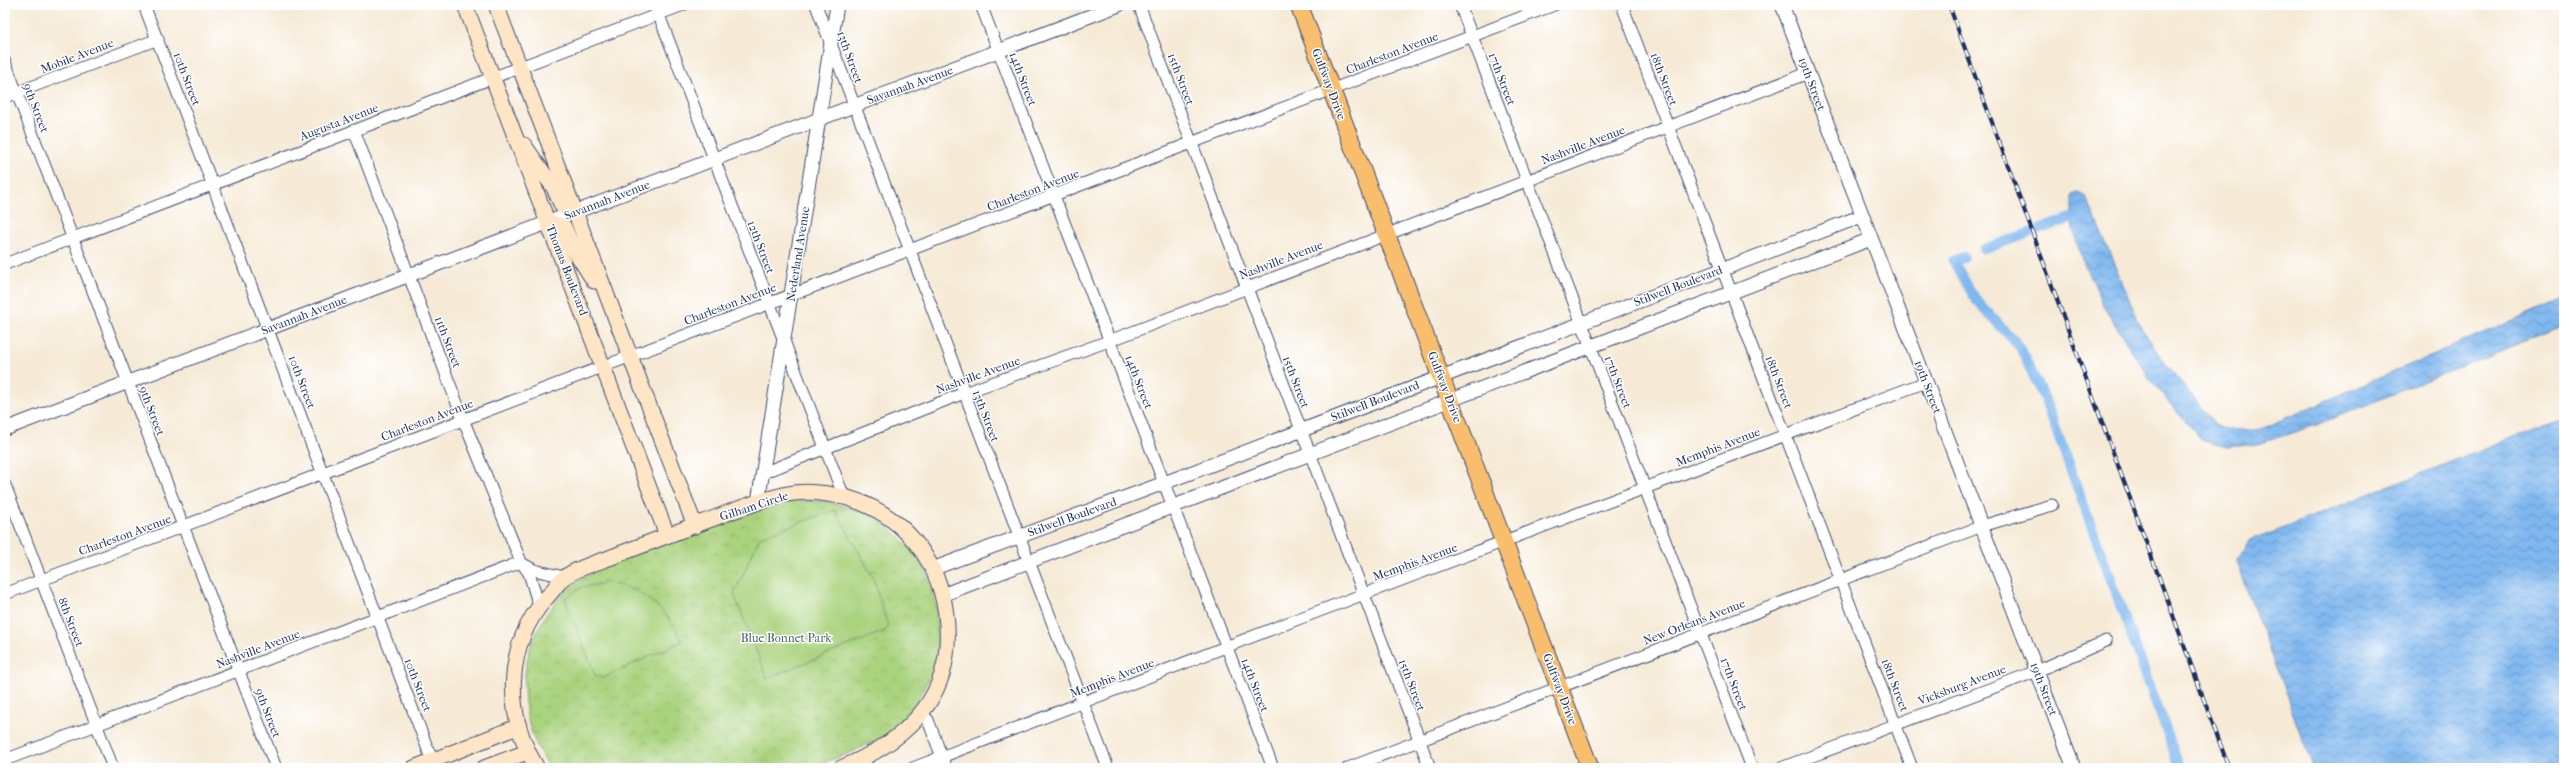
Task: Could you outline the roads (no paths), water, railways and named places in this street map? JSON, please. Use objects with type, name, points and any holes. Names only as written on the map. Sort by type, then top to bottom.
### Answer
[{"type":"main road","name":"Thomas Boulevard","points":[[465,5],[667,535]]},
{"type":"main road","points":[[496,5],[695,526]]},
{"type":"main road","name":"Gulfway Drive","points":[[1299,5],[1590,768]]},
{"type":"main road","points":[[514,134],[532,155],[554,188],[562,206],[575,212]]},
{"type":"main road","points":[[548,222],[564,227],[573,248],[608,299]]},
{"type":"main road","name":"Gilham Circle","points":[[537,768],[527,752],[517,727],[513,698],[514,669],[519,649],[539,606],[564,577],[667,535],[758,502],[788,494],[808,492],[844,497],[866,504],[900,524],[918,545],[932,568],[947,612],[946,651],[938,681],[921,712],[902,734],[863,764],[841,768]]},
{"type":"main road","points":[[414,768],[434,764],[517,727]]},
{"type":"main road","points":[[484,768],[527,752]]},
{"type":"street","name":"10th Street","points":[[144,5],[434,764]]},
{"type":"street","name":"Augusta Avenue","points":[[5,264],[519,68],[657,10],[683,5]]},
{"type":"street","name":"13th Street","points":[[816,5],[1108,768]]},
{"type":"street","name":"Nederland Avenue","points":[[758,502],[837,5]]},
{"type":"street","name":"14th Street","points":[[981,5],[1273,768]]},
{"type":"street","name":"Savannah Avenue","points":[[5,429],[1120,5]]},
{"type":"street","name":"15th Street","points":[[1139,5],[1430,768]]},
{"type":"street","name":"17th Street","points":[[1460,5],[1752,768]]},
{"type":"street","name":"Charleston Avenue","points":[[5,594],[323,474],[768,302],[792,295],[1054,196],[1554,5]]},
{"type":"street","name":"18th Street","points":[[1622,5],[1912,768]]},
{"type":"street","name":"19th Street","points":[[1782,5],[2074,768]]},
{"type":"street","name":"12th Street","points":[[657,10],[844,497]]},
{"type":"street","name":"Mobile Avenue","points":[[5,97],[158,39]]},
{"type":"street","name":"9th Street","points":[[5,62],[276,768]]},
{"type":"street","name":"Nashville Avenue","points":[[762,473],[824,447],[964,393],[1109,341],[1246,287],[1808,73]]},
{"type":"street","name":"11th Street","points":[[354,130],[463,419],[521,562],[529,573],[539,606]]},
{"type":"street","name":"Stilwell Boulevard","points":[[932,568],[1164,483],[1862,216]]},
{"type":"street","name":"Stilwell Boulevard","points":[[942,595],[1871,239]]},
{"type":"street","name":"Memphis Avenue","points":[[914,768],[1364,595],[1505,543],[1926,382]]},
{"type":"street","name":"8th Street","points":[[5,485],[113,768]]},
{"type":"street","name":"New Orleans Avenue","points":[[1348,768],[1982,526],[2052,505]]},
{"type":"street","name":"Nashville Avenue","points":[[5,760],[521,562]]},
{"type":"street","points":[[521,562],[534,570],[564,577]]},
{"type":"street","name":"Vicksburg Avenue","points":[[1781,768],[2037,670],[2106,641]]},
{"type":"street","points":[[921,712],[928,720],[946,768]]},
{"type":"water","points":[[2078,193],[2086,197],[2142,329],[2168,367],[2213,422],[2230,430],[2242,431],[2261,429],[2564,298],[2564,325],[2319,424],[2258,444],[2228,447],[2201,440],[2151,381],[2104,307],[2081,257],[2072,224],[2072,195]]},
{"type":"water","points":[[2564,417],[2564,768],[2313,768],[2237,562],[2248,542]]},
{"type":"waterway","points":[[1984,249],[2083,214]]},
{"type":"waterway","points":[[1964,257],[1953,261],[1976,300],[2020,347],[2047,405],[2180,768]]},
{"type":"railway","points":[[1949,5],[2229,768]]},
{"type":"park label","name":"Blue Bonnet Park","points":[[786,638]]}]
